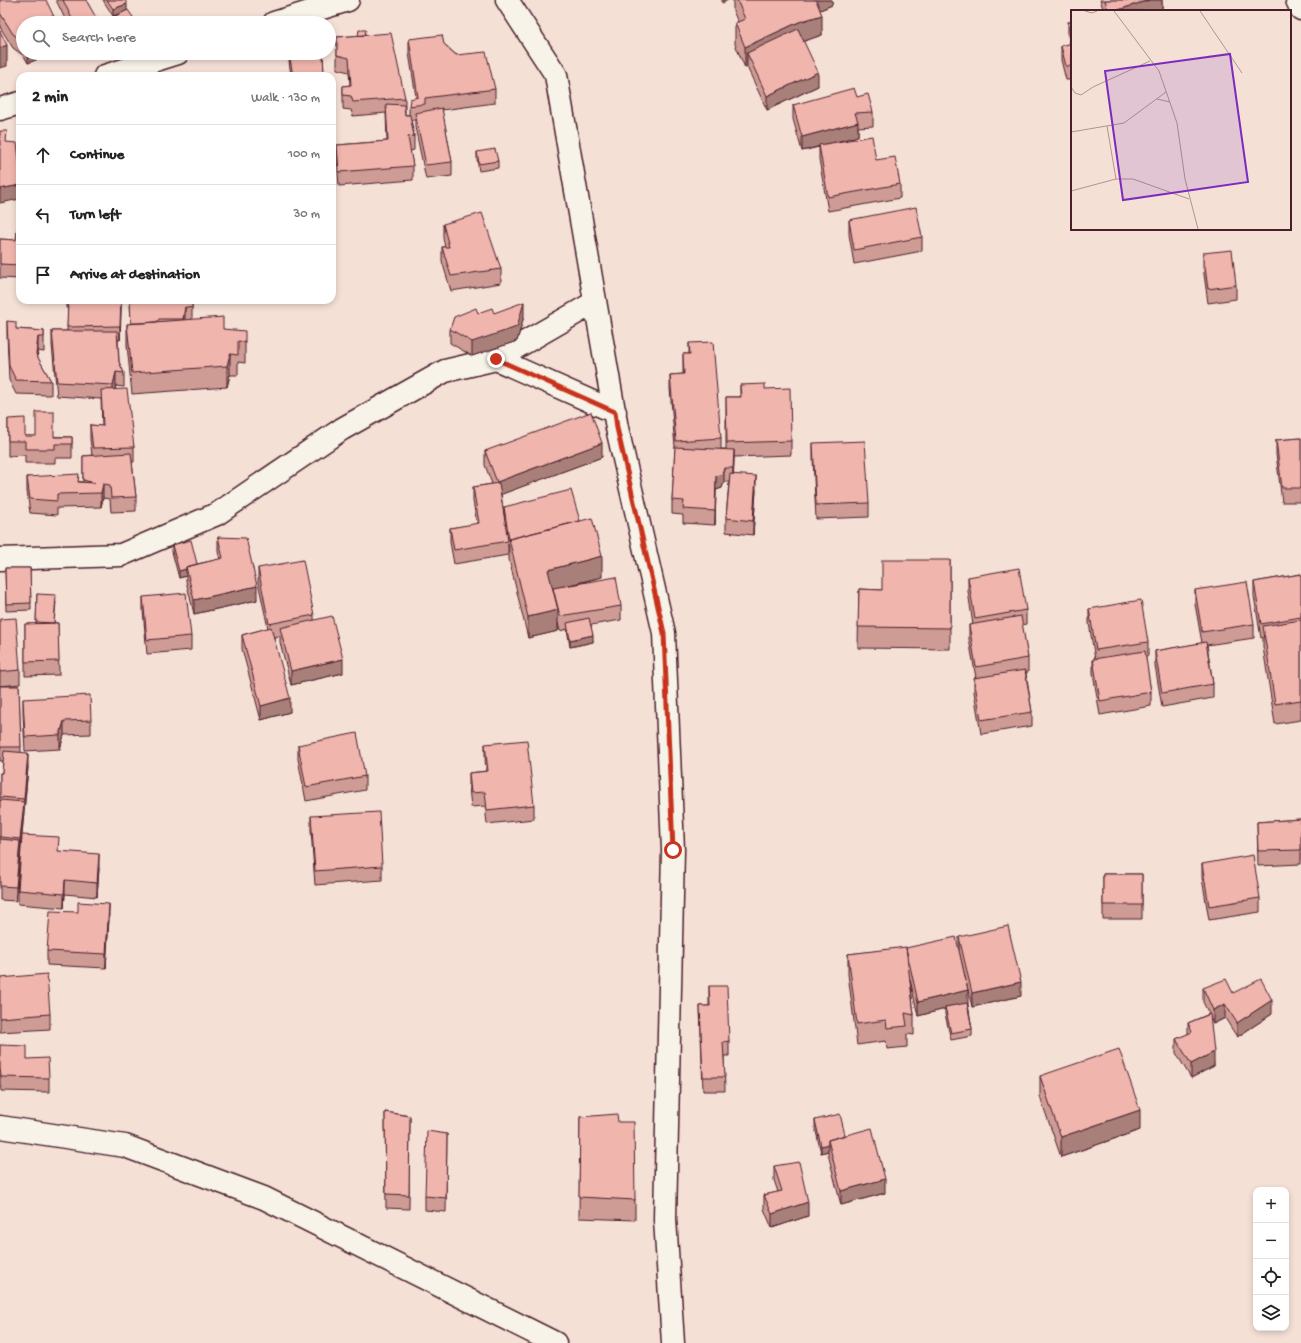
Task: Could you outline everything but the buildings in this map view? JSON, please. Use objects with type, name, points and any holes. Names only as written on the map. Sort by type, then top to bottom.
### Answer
[{"type":"street","points":[[297,16],[348,0]]},
{"type":"street","points":[[507,0],[556,75],[617,428],[664,633],[673,850],[665,1219],[673,1343]]},
{"type":"street","points":[[1297,0],[1301,9]]},
{"type":"street","points":[[118,72],[156,60]]},
{"type":"street","points":[[0,109],[16,104]]},
{"type":"street","points":[[0,559],[121,554],[218,514],[342,429],[446,371],[496,359],[595,302]]},
{"type":"street","points":[[496,359],[615,412]]},
{"type":"street","points":[[0,1127],[125,1146],[264,1198],[555,1343]]},
{"type":"route","points":[[496,359],[615,412],[617,428],[664,633],[673,850]]}]
